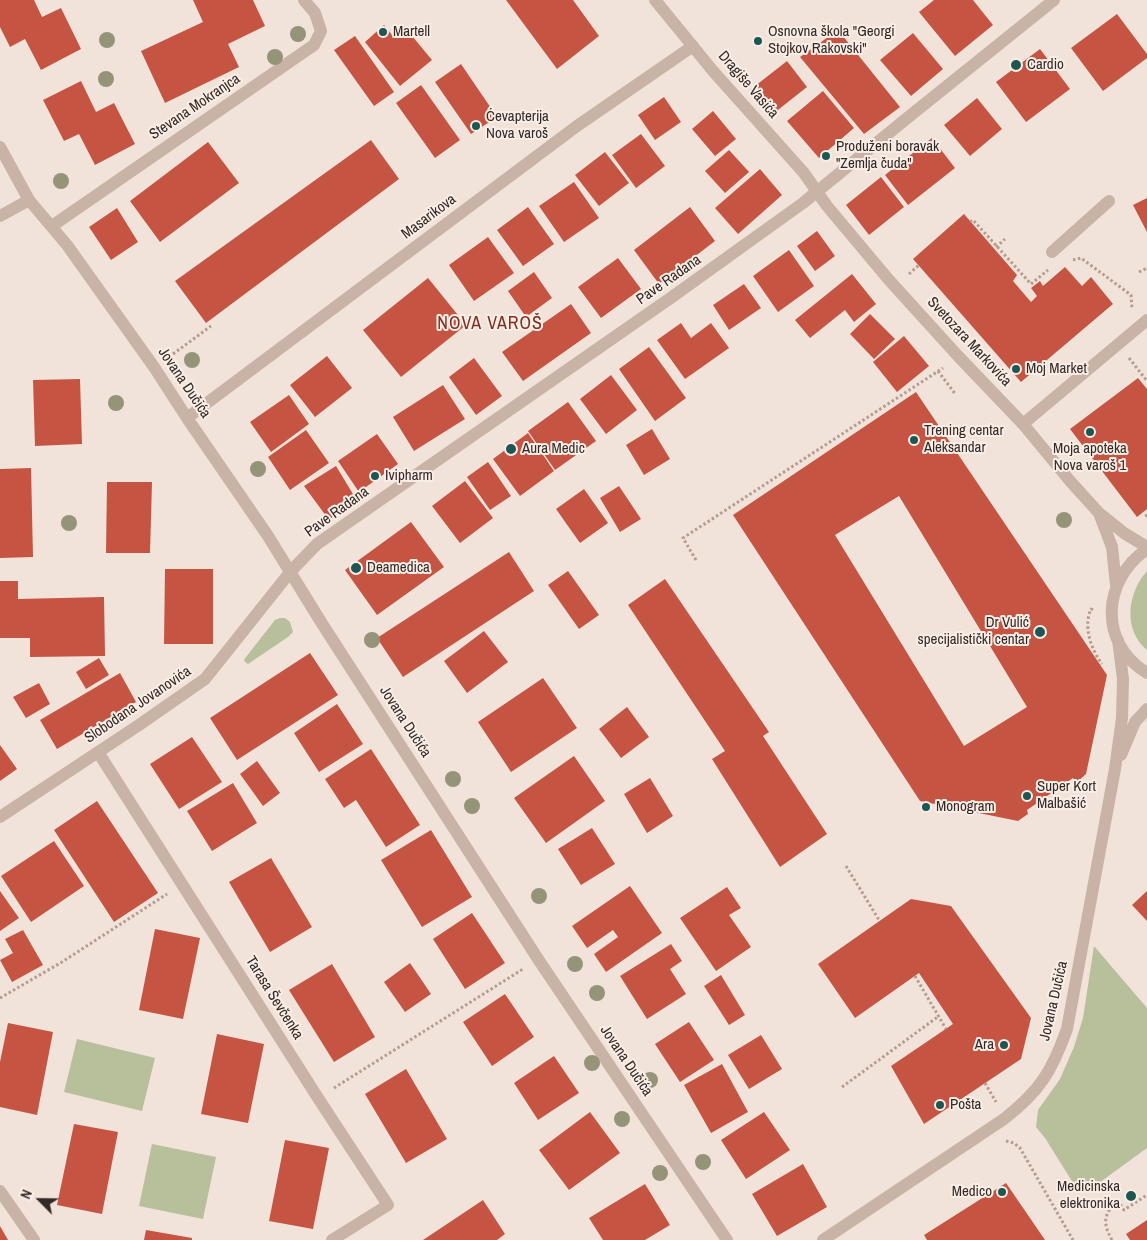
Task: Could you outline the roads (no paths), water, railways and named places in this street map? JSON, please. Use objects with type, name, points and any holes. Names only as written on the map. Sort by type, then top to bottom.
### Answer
[{"type":"street","name":"Stevana Mokranjca","points":[[52,226],[314,45],[321,31],[315,13],[304,0]]},
{"type":"street","name":"Dragiše Vasića","points":[[655,0],[713,71],[804,173],[817,192]]},
{"type":"street","name":"Pave Radana","points":[[291,571],[317,544],[741,249],[817,192],[1054,0]]},
{"type":"street","name":"Masarikova","points":[[187,418],[577,126],[693,46]]},
{"type":"street","name":"Jovana Dučića","points":[[0,147],[29,200],[52,226],[154,367],[291,571],[321,622],[538,959],[727,1240]]},
{"type":"street","name":"Svetozara Markovića","points":[[817,192],[883,272],[958,356],[1023,424],[1099,513],[1147,548],[1135,557],[1125,569],[1116,586],[1112,604],[1112,622],[1118,640],[1127,656],[1147,673]]},
{"type":"street","points":[[0,216],[29,200]]},
{"type":"street","points":[[1054,255],[1111,205]]},
{"type":"street","points":[[1023,424],[1147,320]]},
{"type":"street","name":"Svetozara Markovića","points":[[1099,513],[1112,547],[1116,586]]},
{"type":"street","name":"Slobodana Jovanovića","points":[[0,817],[160,712],[205,679],[291,571]]},
{"type":"street","name":"Svetozara Markovića","points":[[1092,893],[1115,769],[1122,718],[1123,679],[1118,640]]},
{"type":"street","name":"Svetozara Markovića","points":[[1115,769],[1135,722],[1147,709]]},
{"type":"street","name":"Tarasa Ševčenka","points":[[98,752],[388,1205],[332,1240]]},
{"type":"street","name":"Jovana Dučića","points":[[823,1240],[1004,1119],[1042,1083],[1067,1029],[1092,893]]},
{"type":"street","points":[[0,1192],[34,1240]]},
{"type":"place","name":"Martell","points":[[383,32]]},
{"type":"place","name":"Osnovna škola \"Georgi Stojkov Rakovski\"","points":[[758,41]]},
{"type":"place","name":"Cardio","points":[[1016,65]]},
{"type":"place","name":"Ćevapterija Nova varoš","points":[[476,126]]},
{"type":"place","name":"Produženi boravak \"Zemlja čuda\"","points":[[826,156]]},
{"type":"place","name":"Moj Market","points":[[1016,369]]},
{"type":"place","name":"Moja apoteka Nova varoš 1","points":[[1090,432]]},
{"type":"place","name":"Trening centar Aleksandar","points":[[914,440]]},
{"type":"place","name":"Aura Medic","points":[[511,449]]},
{"type":"place","name":"Ivipharm","points":[[375,476]]},
{"type":"place","name":"Deamedica","points":[[356,568]]},
{"type":"place","name":"Dr Vulić specijalistički centar","points":[[1040,632]]},
{"type":"place","name":"Super Kort Malbašić","points":[[1027,796]]},
{"type":"place","name":"Monogram","points":[[926,807]]},
{"type":"place","name":"Ara","points":[[1004,1045]]},
{"type":"place","name":"Pošta","points":[[940,1105]]},
{"type":"place","name":"Medico","points":[[1002,1192]]},
{"type":"place","name":"Medicinska elektronika","points":[[1131,1196]]},
{"type":"district","name":"NOVA VAROŠ","points":[[490,324]]}]
